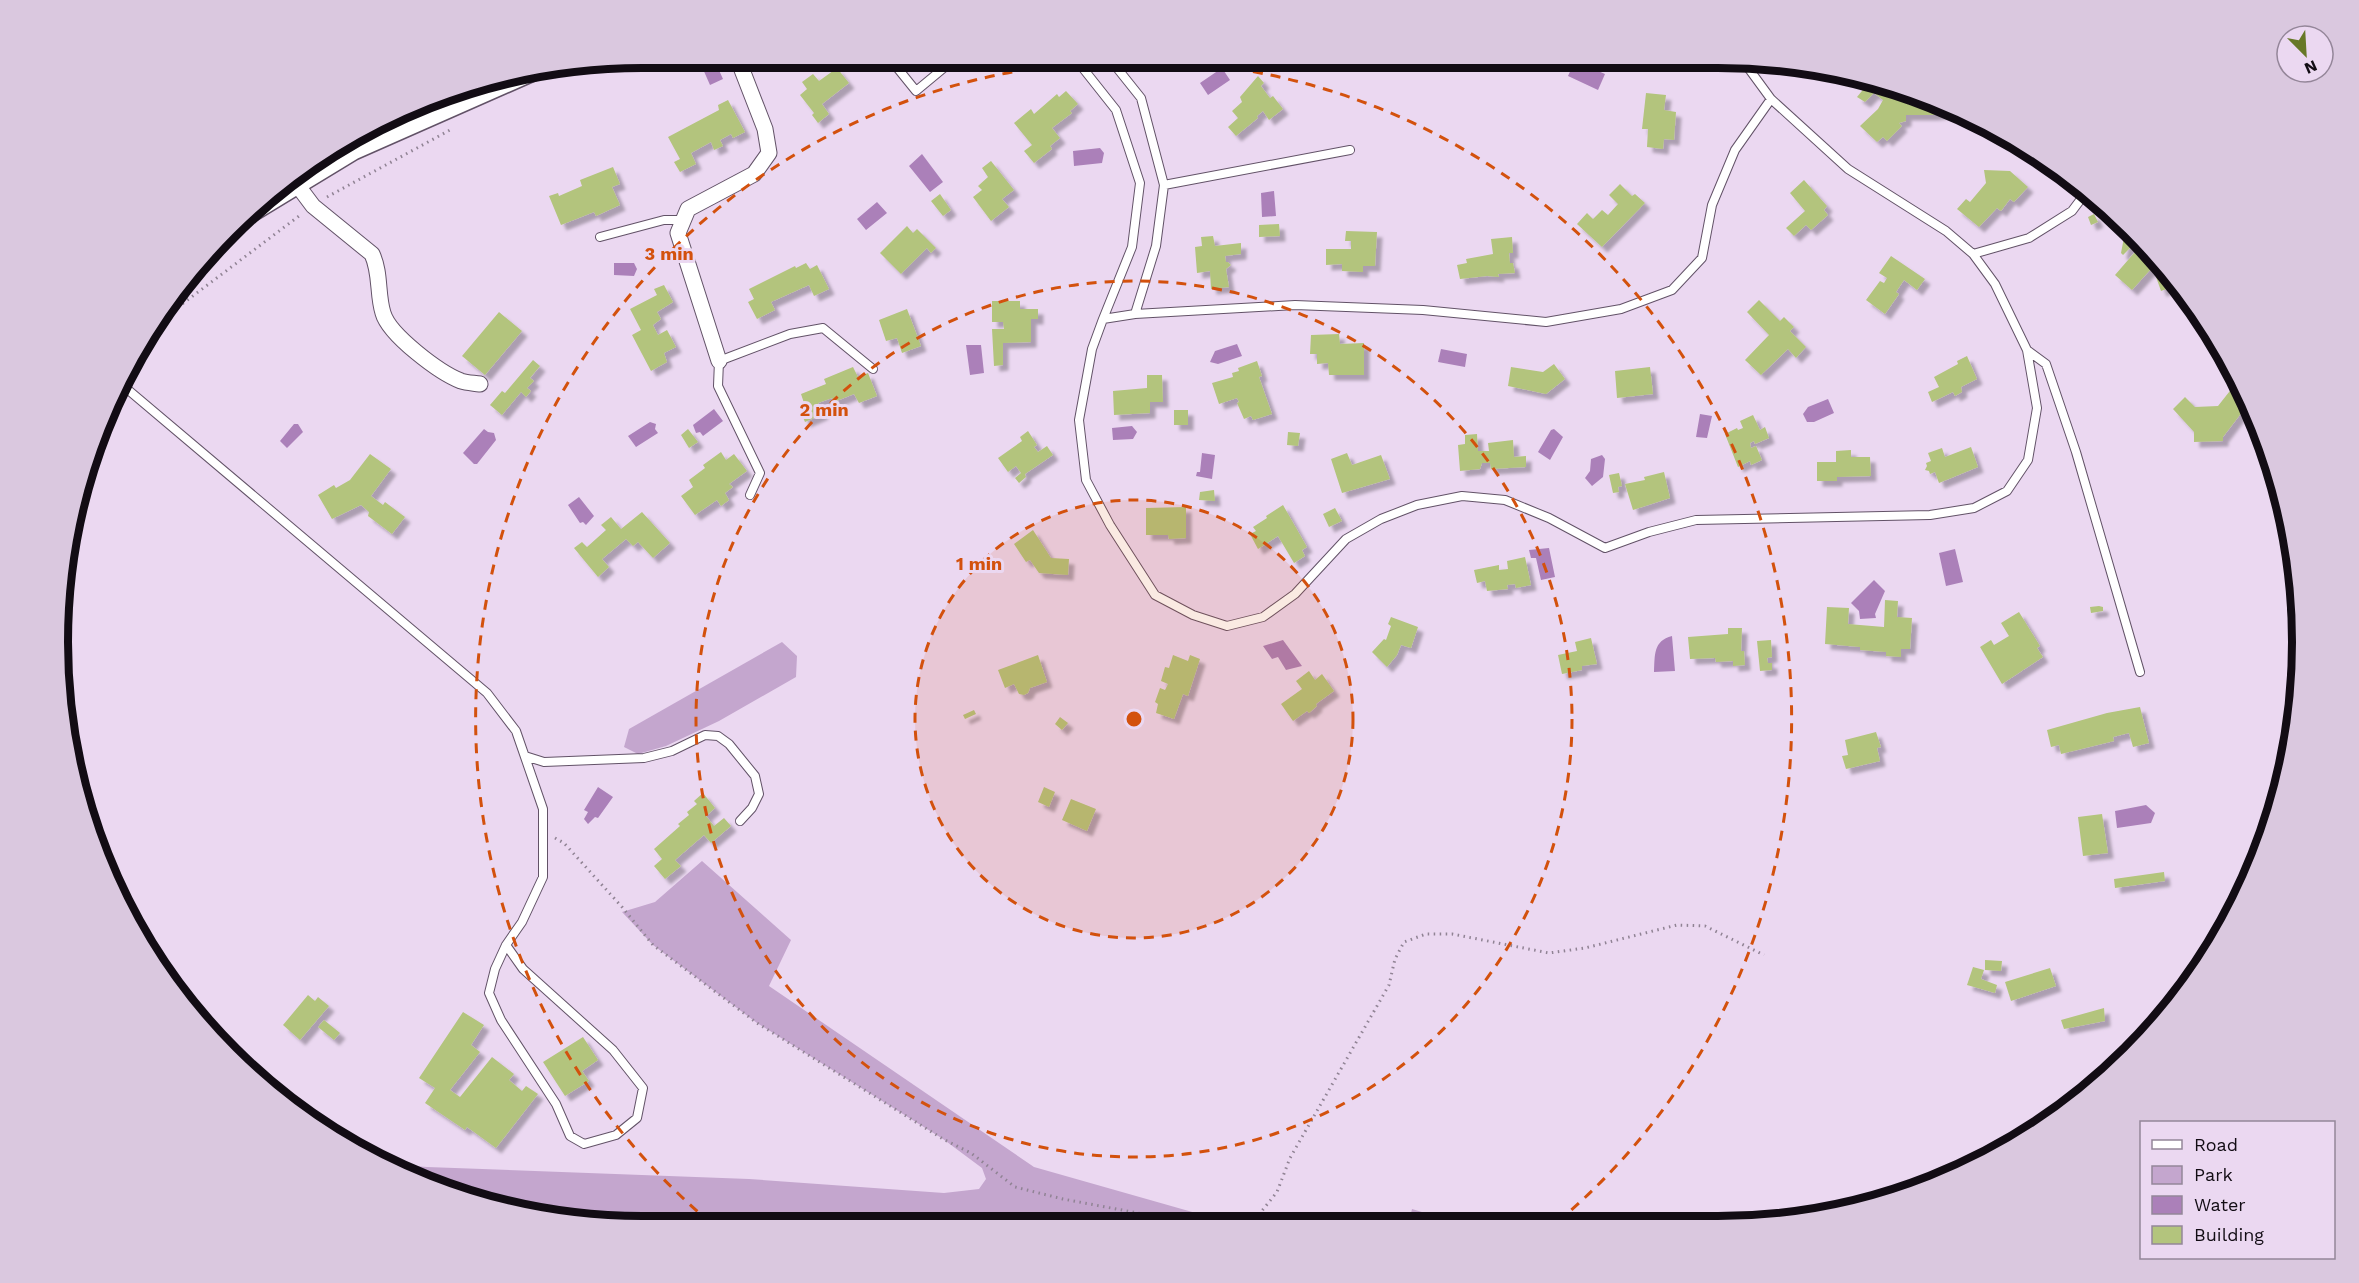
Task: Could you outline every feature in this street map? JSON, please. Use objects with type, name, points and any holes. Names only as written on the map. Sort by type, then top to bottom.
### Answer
[{"type":"main road","points":[[309,174],[352,149],[529,79]]},
{"type":"street","points":[[719,361],[678,233],[688,209],[754,174],[769,153],[765,129],[741,67]]},
{"type":"street","points":[[296,183],[313,206],[372,254],[377,263],[383,315],[394,333],[403,342],[454,377],[464,382],[480,384]]},
{"type":"lane","points":[[897,67],[916,91],[945,67]]},
{"type":"lane","points":[[1082,67],[1116,110],[1140,183],[1132,247],[1092,349],[1079,420],[1086,480],[1110,525],[1155,595],[1193,615],[1227,626],[1263,617],[1295,594],[1346,539],[1381,519],[1417,505],[1462,496],[1504,500],[1549,518],[1605,548],[1648,532],[1696,520],[1930,514],[1974,508],[2007,491],[2028,460],[2037,408],[2027,350],[1995,284],[1973,254],[1946,231],[1848,169],[1771,99],[1749,69]]},
{"type":"lane","points":[[1117,67],[1142,98],[1164,185],[1156,246],[1135,314]]},
{"type":"lane","points":[[1103,319],[1135,314],[1295,305],[1423,310],[1546,322],[1621,309],[1671,291],[1702,258],[1712,205],[1735,150],[1771,99]]},
{"type":"lane","points":[[1164,185],[1350,150]]},
{"type":"lane","points":[[1973,254],[2030,238],[2072,211],[2082,198]]},
{"type":"lane","points":[[600,237],[664,220],[684,220]]},
{"type":"lane","points":[[750,495],[760,473],[718,386],[719,361],[790,334],[823,328],[873,369]]},
{"type":"lane","points":[[2027,350],[2046,364],[2069,430],[2140,672]]},
{"type":"lane","points":[[127,389],[487,693],[516,731],[543,809],[543,877],[522,922],[506,945],[495,969],[489,993],[501,1020],[556,1104],[570,1136],[584,1144],[616,1135],[637,1118],[643,1088],[613,1050],[523,969],[506,945]]},
{"type":"lane","points":[[525,756],[544,762],[644,758],[672,751],[705,735],[718,736],[729,744],[755,776],[759,794],[752,808],[740,821]]},
{"type":"path","points":[[172,312],[313,206],[366,174],[454,128]]},
{"type":"path","points":[[543,832],[564,843],[653,945],[757,1023],[971,1153],[1015,1187],[1154,1216]]},
{"type":"path","points":[[1258,1216],[1277,1192],[1290,1158],[1389,985],[1395,958],[1404,942],[1426,934],[1452,934],[1550,953],[1585,948],[1677,925],[1706,926],[1764,955]]},
{"type":"green space","points":[[782,642],[797,656],[796,677],[719,721],[666,746],[638,754],[624,747],[629,729]]},
{"type":"green space","points":[[702,861],[791,940],[769,986],[1034,1167],[1206,1216],[642,1216],[604,1214],[567,1211],[493,1196],[457,1185],[408,1166],[749,1179],[944,1193],[979,1189],[986,1179],[982,1168],[943,1139],[757,1023],[653,945],[622,912],[655,902]]},
{"type":"green space","points":[[1412,1209],[1435,1216],[1410,1216]]},
{"type":"water","points":[[702,67],[718,67],[723,79],[710,85]]},
{"type":"water","points":[[1572,67],[1589,67],[1605,74],[1598,90],[1568,76]]},
{"type":"water","points":[[1222,68],[1230,80],[1208,95],[1200,83]]},
{"type":"water","points":[[1100,148],[1104,153],[1102,163],[1074,166],[1073,151]]},
{"type":"water","points":[[922,154],[943,182],[930,192],[909,166]]},
{"type":"water","points":[[1274,191],[1276,216],[1262,217],[1261,193]]},
{"type":"water","points":[[877,202],[887,213],[866,230],[857,219]]},
{"type":"water","points":[[614,263],[634,263],[637,269],[634,276],[614,275]]},
{"type":"water","points":[[1237,344],[1242,356],[1218,364],[1210,362],[1215,351]]},
{"type":"water","points":[[966,345],[981,345],[984,373],[970,375]]},
{"type":"water","points":[[1441,349],[1467,354],[1465,367],[1438,362]]},
{"type":"water","points":[[1828,399],[1834,413],[1814,422],[1807,422],[1803,414],[1808,407]]},
{"type":"water","points":[[714,409],[723,421],[703,436],[700,432],[696,433],[693,425]]},
{"type":"water","points":[[1700,414],[1712,416],[1707,438],[1696,437]]},
{"type":"water","points":[[650,422],[656,424],[655,429],[658,433],[636,447],[628,436]]},
{"type":"water","points":[[294,424],[298,424],[303,432],[287,448],[280,441]]},
{"type":"water","points":[[1132,426],[1137,432],[1133,439],[1113,440],[1112,428]]},
{"type":"water","points":[[484,429],[494,433],[496,440],[477,464],[474,464],[463,453]]},
{"type":"water","points":[[1554,429],[1563,437],[1550,460],[1538,452],[1551,430]]},
{"type":"water","points":[[1202,453],[1215,455],[1212,479],[1196,476],[1197,472],[1200,472]]},
{"type":"water","points":[[1602,455],[1605,459],[1603,477],[1592,486],[1585,478],[1590,471],[1591,459]]},
{"type":"water","points":[[579,497],[594,516],[586,525],[583,522],[580,523],[568,505]]},
{"type":"water","points":[[1549,548],[1555,577],[1541,580],[1536,558],[1531,558],[1529,550]]},
{"type":"water","points":[[1955,549],[1963,582],[1946,586],[1939,553]]},
{"type":"water","points":[[1874,580],[1885,591],[1875,614],[1876,618],[1860,619],[1859,611],[1851,603]]},
{"type":"water","points":[[1672,636],[1675,671],[1654,672],[1658,645]]},
{"type":"water","points":[[1283,640],[1302,666],[1286,670],[1278,657],[1272,659],[1263,646]]},
{"type":"water","points":[[598,787],[613,797],[598,818],[595,817],[588,824],[584,819],[588,812],[584,810]]},
{"type":"water","points":[[2146,805],[2155,813],[2151,823],[2117,828],[2115,811]]},
{"type":"building","points":[[837,68],[849,83],[822,104],[829,114],[818,123],[812,115],[814,113],[800,95],[807,89],[802,82],[813,74],[819,81]]},
{"type":"building","points":[[1258,76],[1264,83],[1261,86],[1270,98],[1273,96],[1283,109],[1269,120],[1263,111],[1236,136],[1228,127],[1238,118],[1232,111],[1242,102],[1240,97]]},
{"type":"building","points":[[1865,87],[1941,113],[1906,115],[1906,121],[1899,123],[1902,126],[1887,141],[1883,137],[1877,142],[1860,126],[1878,109],[1883,100],[1874,93],[1865,102],[1857,97]]},
{"type":"building","points":[[1066,91],[1078,104],[1070,111],[1072,113],[1052,128],[1060,138],[1050,146],[1052,149],[1034,163],[1024,151],[1032,145],[1014,123],[1031,109],[1034,114],[1057,94],[1059,97]]},
{"type":"building","points":[[1646,93],[1666,95],[1664,110],[1676,112],[1674,140],[1664,139],[1663,149],[1647,147],[1648,129],[1642,129]]},
{"type":"building","points":[[728,100],[745,132],[733,138],[731,134],[720,140],[723,146],[714,150],[711,142],[691,153],[696,164],[680,172],[674,162],[680,159],[668,137],[719,110],[718,105]]},
{"type":"building","points":[[991,161],[1014,190],[1002,199],[1009,207],[991,221],[973,197],[982,190],[978,186],[988,177],[982,168]]},
{"type":"building","points":[[613,167],[620,184],[612,187],[620,205],[596,216],[594,212],[561,225],[549,196],[558,193],[559,196],[582,186],[580,180]]},
{"type":"building","points":[[1984,170],[2010,171],[2028,187],[2014,202],[2010,199],[2001,211],[1997,208],[1979,227],[1957,209],[1966,199],[1970,202],[1986,183]]},
{"type":"building","points":[[1804,180],[1827,206],[1824,210],[1828,215],[1811,230],[1806,225],[1794,236],[1786,228],[1805,211],[1790,193]]},
{"type":"building","points":[[1620,184],[1632,196],[1635,194],[1645,203],[1602,247],[1577,224],[1587,213],[1593,219],[1602,210],[1608,215],[1618,204],[1609,195]]},
{"type":"building","points":[[940,194],[951,210],[943,216],[931,201]]},
{"type":"building","points":[[2094,214],[2098,222],[2091,225],[2088,217]]},
{"type":"building","points":[[1279,224],[1280,236],[1259,237],[1259,225]]},
{"type":"building","points":[[907,226],[913,233],[917,229],[936,248],[931,253],[927,248],[901,274],[880,253]]},
{"type":"building","points":[[1346,231],[1377,232],[1375,266],[1363,266],[1363,272],[1342,271],[1342,264],[1326,265],[1326,249],[1351,249],[1351,241],[1345,241]]},
{"type":"building","points":[[1213,236],[1215,246],[1241,243],[1241,254],[1225,256],[1226,262],[1231,265],[1226,269],[1229,287],[1211,289],[1210,271],[1197,273],[1195,247],[1202,246],[1201,237]]},
{"type":"building","points":[[1512,237],[1513,253],[1509,253],[1510,263],[1513,263],[1515,273],[1498,274],[1499,277],[1460,279],[1457,265],[1467,263],[1466,259],[1493,254],[1491,239]]},
{"type":"building","points":[[2124,237],[2170,288],[2161,291],[2155,274],[2150,270],[2132,290],[2115,275],[2135,252],[2130,248],[2123,255],[2121,253]]},
{"type":"building","points":[[1891,256],[1925,279],[1917,290],[1904,280],[1896,292],[1899,294],[1885,314],[1866,300],[1880,281],[1884,283],[1887,278],[1879,273]]},
{"type":"building","points":[[806,263],[810,269],[817,265],[829,289],[814,296],[809,285],[771,302],[775,310],[757,319],[748,302],[754,299],[749,289],[795,266],[796,268]]},
{"type":"building","points":[[664,285],[673,302],[657,312],[661,319],[653,325],[658,335],[667,330],[676,347],[664,353],[667,362],[651,371],[632,335],[641,330],[630,309],[657,295],[654,289]]},
{"type":"building","points":[[1759,300],[1780,321],[1784,317],[1794,327],[1790,331],[1806,347],[1796,358],[1788,349],[1761,375],[1745,360],[1769,335],[1747,312]]},
{"type":"building","points":[[992,301],[1020,301],[1020,309],[1038,309],[1038,319],[1031,319],[1031,342],[1003,343],[1003,365],[994,366],[992,329],[1004,329],[1003,322],[992,322]]},
{"type":"building","points":[[907,309],[921,346],[902,353],[897,338],[886,341],[879,320]]},
{"type":"building","points":[[499,312],[522,331],[485,375],[462,356]]},
{"type":"building","points":[[1339,334],[1340,344],[1364,343],[1364,375],[1329,375],[1328,363],[1317,364],[1317,354],[1310,354],[1311,335]]},
{"type":"building","points":[[1967,356],[1977,379],[1961,387],[1962,392],[1955,396],[1953,392],[1932,402],[1928,392],[1939,387],[1934,377],[1958,364],[1957,361]]},
{"type":"building","points":[[533,360],[540,366],[530,378],[534,381],[527,388],[531,391],[526,397],[521,392],[502,415],[490,405],[502,391],[505,393]]},
{"type":"building","points":[[1257,361],[1262,376],[1259,377],[1272,414],[1253,420],[1251,416],[1244,419],[1237,398],[1219,404],[1212,383],[1233,377],[1232,373],[1239,371],[1238,368]]},
{"type":"building","points":[[1554,364],[1565,379],[1546,394],[1508,386],[1511,367],[1543,372]]},
{"type":"building","points":[[853,367],[858,377],[868,373],[877,396],[859,403],[854,394],[834,402],[832,398],[818,403],[823,414],[805,422],[798,406],[804,403],[801,394],[826,384],[824,379]]},
{"type":"building","points":[[1650,367],[1653,394],[1617,398],[1615,371]]},
{"type":"building","points":[[1147,375],[1162,375],[1163,402],[1150,402],[1150,413],[1114,415],[1113,391],[1147,388]]},
{"type":"building","points":[[2232,388],[2243,411],[2223,437],[2223,441],[2194,442],[2194,432],[2173,409],[2185,397],[2195,407],[2218,406]]},
{"type":"building","points":[[1174,410],[1188,410],[1188,425],[1174,425]]},
{"type":"building","points":[[1753,415],[1760,430],[1765,427],[1769,438],[1755,444],[1754,441],[1750,443],[1751,448],[1756,446],[1762,460],[1751,465],[1750,461],[1738,467],[1725,434],[1737,428],[1738,430],[1743,428],[1740,421]]},
{"type":"building","points":[[688,429],[698,442],[689,448],[681,435]]},
{"type":"building","points":[[1028,431],[1037,445],[1034,447],[1038,452],[1047,446],[1053,455],[1025,474],[1026,477],[1019,483],[1015,478],[1021,473],[1016,466],[1008,472],[998,458],[1022,441],[1020,437]]},
{"type":"building","points":[[1288,432],[1300,433],[1298,446],[1287,445]]},
{"type":"building","points":[[1477,434],[1478,451],[1489,451],[1488,443],[1513,440],[1514,457],[1526,456],[1526,467],[1491,469],[1490,463],[1482,463],[1480,469],[1460,471],[1458,445],[1465,444],[1465,435]]},
{"type":"building","points":[[1971,447],[1978,467],[1939,483],[1935,472],[1930,474],[1925,470],[1926,463],[1931,461],[1928,453],[1942,448],[1945,457]]},
{"type":"building","points":[[1851,450],[1851,457],[1870,457],[1871,476],[1837,477],[1837,481],[1817,481],[1817,462],[1836,462],[1836,451]]},
{"type":"building","points":[[721,452],[726,460],[734,454],[747,471],[729,484],[733,487],[725,493],[729,500],[721,506],[717,500],[695,515],[681,496],[693,487],[689,480],[705,468],[703,465]]},
{"type":"building","points":[[1347,453],[1352,465],[1381,455],[1390,479],[1342,493],[1331,459]]},
{"type":"building","points":[[370,454],[391,469],[371,496],[383,505],[385,502],[405,517],[392,534],[368,516],[369,512],[361,505],[332,519],[318,495],[334,485],[336,488],[350,480]]},
{"type":"building","points":[[1664,472],[1670,498],[1633,510],[1625,484],[1645,480],[1644,477]]},
{"type":"building","points":[[1619,473],[1622,486],[1618,487],[1619,492],[1613,493],[1609,475]]},
{"type":"building","points":[[1214,490],[1215,501],[1199,500],[1200,492]]},
{"type":"building","points":[[1283,505],[1307,547],[1302,550],[1305,556],[1294,563],[1278,536],[1258,549],[1250,534],[1256,531],[1253,527]]},
{"type":"building","points":[[1186,507],[1186,538],[1169,539],[1168,535],[1146,535],[1146,508]]},
{"type":"building","points":[[1335,508],[1342,521],[1329,527],[1323,514]]},
{"type":"building","points":[[642,512],[670,543],[653,558],[638,542],[633,546],[626,539],[602,559],[609,567],[598,577],[574,548],[582,542],[587,547],[606,530],[601,525],[611,517],[621,529]]},
{"type":"building","points":[[1033,530],[1051,558],[1069,559],[1068,575],[1039,573],[1030,560],[1026,562],[1014,544]]},
{"type":"building","points":[[1525,557],[1531,585],[1516,588],[1515,584],[1507,585],[1508,589],[1487,591],[1485,581],[1477,583],[1474,570],[1499,565],[1499,570],[1508,569],[1507,561]]},
{"type":"building","points":[[1885,600],[1898,601],[1897,617],[1912,618],[1910,649],[1901,649],[1901,657],[1886,656],[1886,652],[1860,650],[1860,647],[1825,644],[1827,607],[1849,608],[1848,624],[1884,627]]},
{"type":"building","points":[[2090,607],[2103,607],[2103,611],[2091,613]]},
{"type":"building","points":[[2019,612],[2040,646],[2037,648],[2043,657],[2002,684],[1980,647],[1991,640],[1994,645],[2009,636],[2001,623]]},
{"type":"building","points":[[1391,617],[1418,627],[1411,648],[1401,645],[1397,655],[1387,667],[1372,652],[1384,639],[1386,640],[1391,626],[1388,624]]},
{"type":"building","points":[[1728,628],[1742,628],[1741,651],[1744,651],[1745,665],[1733,666],[1733,661],[1716,662],[1715,658],[1690,659],[1688,637],[1728,634]]},
{"type":"building","points":[[1591,638],[1597,664],[1582,666],[1582,670],[1562,674],[1558,655],[1577,651],[1575,642]]},
{"type":"building","points":[[1771,640],[1772,657],[1767,658],[1768,663],[1772,663],[1772,670],[1760,671],[1757,641]]},
{"type":"building","points":[[1038,655],[1047,682],[1030,688],[1024,695],[1019,694],[1014,684],[1005,688],[998,670]]},
{"type":"building","points":[[1173,655],[1188,661],[1190,655],[1200,659],[1188,696],[1183,694],[1174,719],[1156,713],[1158,704],[1155,702],[1160,688],[1165,690],[1168,684],[1161,681],[1165,667],[1169,668]]},
{"type":"building","points":[[1309,671],[1315,680],[1322,674],[1334,691],[1316,704],[1317,706],[1309,713],[1307,711],[1293,721],[1281,704],[1302,689],[1296,681]]},
{"type":"building","points":[[2140,707],[2149,743],[2133,747],[2129,733],[2113,737],[2114,741],[2061,754],[2059,745],[2051,747],[2047,730],[2107,713]]},
{"type":"building","points":[[974,710],[976,714],[965,719],[963,715]]},
{"type":"building","points":[[1060,717],[1068,723],[1062,730],[1055,724]]},
{"type":"building","points":[[1876,732],[1881,747],[1877,748],[1880,761],[1846,769],[1842,756],[1848,755],[1845,740]]},
{"type":"building","points":[[1044,787],[1055,792],[1049,807],[1038,802]]},
{"type":"building","points":[[703,793],[715,808],[706,816],[714,826],[724,818],[731,826],[711,843],[704,835],[675,860],[681,866],[665,879],[654,866],[662,859],[654,849],[680,826],[678,824],[689,815],[687,812],[697,804],[694,801]]},
{"type":"building","points":[[1071,799],[1096,809],[1087,831],[1062,820]]},
{"type":"building","points":[[2102,814],[2108,853],[2083,856],[2078,817]]},
{"type":"building","points":[[2164,872],[2165,881],[2115,888],[2114,879]]},
{"type":"building","points":[[1985,960],[2002,961],[2001,971],[1985,970]]},
{"type":"building","points":[[1973,967],[1984,970],[1981,979],[1997,985],[1995,993],[1967,985]]},
{"type":"building","points":[[2050,968],[2056,986],[2011,1001],[2005,982]]},
{"type":"building","points":[[308,995],[315,1001],[318,997],[329,1006],[300,1040],[283,1025]]},
{"type":"building","points":[[2104,1008],[2105,1021],[2064,1029],[2061,1020]]},
{"type":"building","points":[[463,1012],[484,1025],[471,1045],[480,1052],[450,1090],[460,1097],[492,1057],[514,1074],[509,1080],[522,1091],[526,1086],[538,1094],[496,1148],[467,1127],[465,1130],[425,1103],[435,1088],[419,1078]]},
{"type":"building","points":[[324,1020],[340,1033],[334,1040],[318,1027]]},
{"type":"building","points":[[583,1037],[598,1060],[582,1071],[589,1081],[565,1096],[543,1062]]}]
